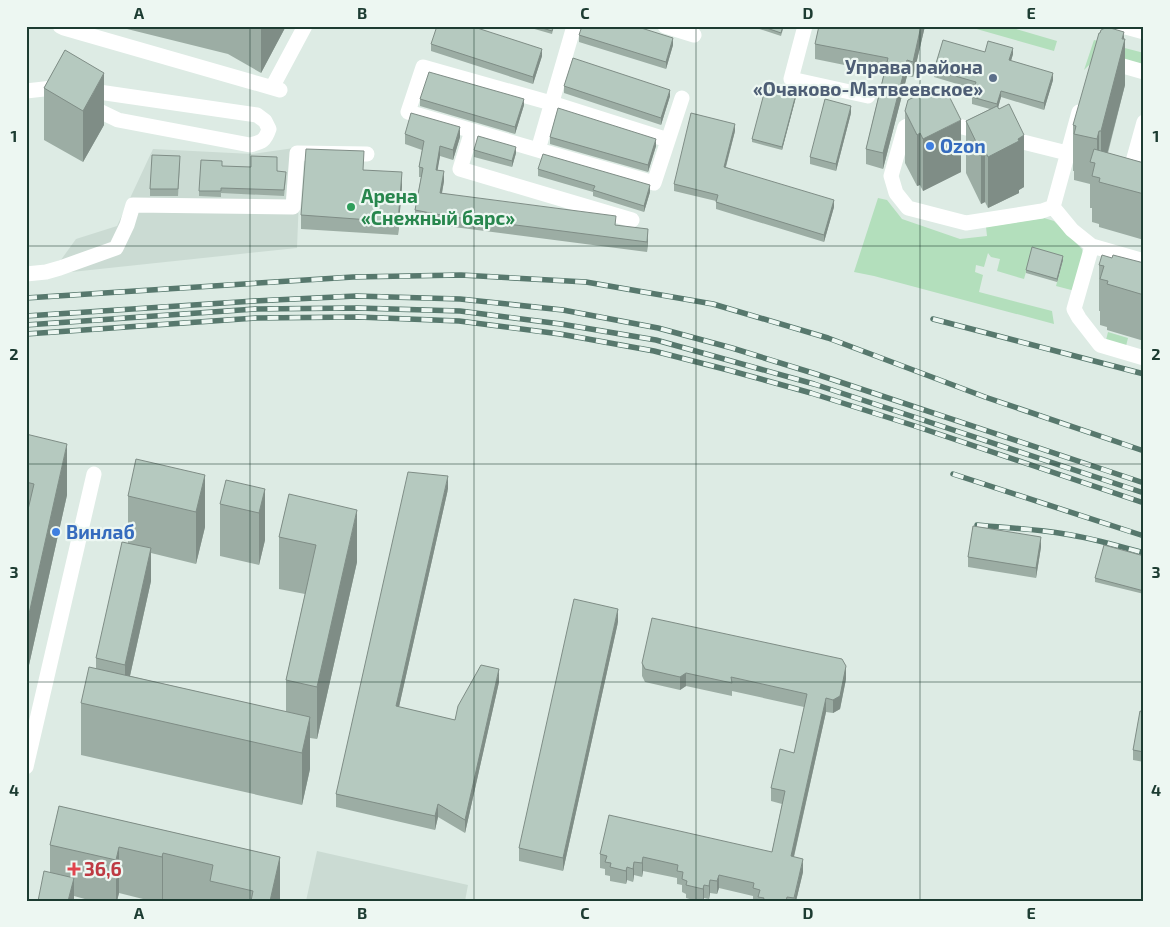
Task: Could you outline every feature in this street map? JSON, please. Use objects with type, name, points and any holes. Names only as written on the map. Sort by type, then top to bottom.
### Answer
[{"type":"street","points":[[60,26],[277,86],[305,26]]},
{"type":"street","points":[[538,150],[574,26]]},
{"type":"street","points":[[665,26],[694,35]]},
{"type":"street","points":[[805,26],[791,79],[868,96]]},
{"type":"street","points":[[1122,26],[1144,32]]},
{"type":"street","points":[[1093,68],[1109,62],[1144,72]]},
{"type":"street","points":[[668,140],[423,67],[408,112],[654,183],[682,98]]},
{"type":"street","points":[[26,91],[62,87],[257,115],[265,121],[269,129],[266,138],[261,142],[250,145],[118,120],[91,107],[62,87]]},
{"type":"street","points":[[1053,207],[1082,101]]},
{"type":"street","points":[[1053,207],[1042,211],[966,223],[908,208],[896,193],[891,176],[905,127],[925,117],[1067,153]]},
{"type":"street","points":[[1144,122],[1127,183],[1144,187]]},
{"type":"street","points":[[472,131],[460,169],[632,220]]},
{"type":"street","points":[[26,274],[46,272],[60,268],[116,248],[127,226],[133,204],[293,207],[297,152],[367,154]]},
{"type":"street","points":[[1053,207],[1072,230],[1092,246],[1144,261]]},
{"type":"street","points":[[1092,246],[1074,309],[1100,345],[1144,358]]},
{"type":"street","points":[[26,767],[94,474]]},
{"type":"shaded area","points":[[301,147],[297,248],[62,273],[58,264],[76,239],[117,226],[153,149],[252,154]]},
{"type":"shaded area","points":[[317,851],[468,885],[465,901],[306,901]]},
{"type":"green space","points":[[966,26],[1006,26],[1057,41],[1054,51]]},
{"type":"green space","points":[[1094,40],[1144,53],[1144,65],[1093,61],[1084,70]]},
{"type":"green space","points":[[878,198],[887,200],[902,219],[960,239],[987,236],[986,227],[1044,218],[1054,221],[1082,249],[1085,261],[1079,292],[1056,286],[1063,260],[1032,251],[1024,279],[997,271],[1000,259],[991,257],[988,253],[984,267],[976,265],[975,272],[983,275],[979,292],[1052,311],[1054,324],[854,272]]},
{"type":"green space","points":[[1108,332],[1128,338],[1126,346],[1106,340]]},
{"type":"building","points":[[437,26],[471,26],[542,49],[533,77],[431,44]]},
{"type":"building","points":[[536,26],[553,26],[552,31]]},
{"type":"building","points":[[582,26],[635,26],[673,38],[666,62],[579,35]]},
{"type":"building","points":[[761,26],[783,26],[781,33]]},
{"type":"building","points":[[819,26],[921,26],[913,62],[907,60],[883,153],[866,149],[888,58],[815,44]]},
{"type":"building","points":[[1107,27],[1124,32],[1122,39],[1125,39],[1101,131],[1099,131],[1097,139],[1074,134],[1076,126],[1073,125],[1099,33]]},
{"type":"building","name":"Управа района «Очаково-Матвеевское»","points":[[943,40],[985,52],[988,41],[1013,48],[1009,60],[1053,73],[1044,103],[1001,91],[997,104],[972,97],[976,82],[934,70]]},
{"type":"building","points":[[65,50],[104,73],[83,111],[44,88]]},
{"type":"building","points":[[573,58],[670,90],[661,118],[564,86]]},
{"type":"building","points":[[429,72],[524,99],[515,127],[420,99]]},
{"type":"building","points":[[766,86],[796,94],[782,147],[752,139]]},
{"type":"building","points":[[944,86],[961,120],[923,139],[920,133],[917,135],[905,111],[908,100],[932,88],[934,91]]},
{"type":"building","points":[[825,99],[851,106],[836,164],[810,157]]},
{"type":"building","points":[[1009,104],[1024,135],[1018,139],[1019,141],[988,157],[985,151],[981,152],[966,121],[997,106],[999,109]]},
{"type":"building","points":[[558,108],[656,139],[648,165],[550,137]]},
{"type":"building","points":[[411,113],[460,127],[453,150],[440,146],[436,170],[444,171],[440,193],[616,216],[615,225],[648,229],[647,242],[446,216],[415,210],[423,168],[419,167],[424,141],[405,134]]},
{"type":"building","points":[[691,113],[735,124],[724,167],[834,200],[824,235],[716,202],[718,195],[674,184]]},
{"type":"building","points":[[478,136],[516,147],[512,161],[474,150]]},
{"type":"building","name":"Арена «Снежный барс»","points":[[306,149],[364,151],[363,170],[402,172],[398,222],[301,215]]},
{"type":"building","points":[[1094,149],[1144,163],[1144,194],[1099,182],[1100,178],[1092,176],[1095,163],[1090,162]]},
{"type":"building","points":[[543,154],[650,185],[644,206],[593,190],[595,186],[538,169]]},
{"type":"building","points":[[152,155],[180,156],[178,189],[150,189]]},
{"type":"building","points":[[251,156],[277,157],[277,171],[286,172],[284,190],[221,188],[221,191],[199,191],[201,160],[222,161],[222,166],[251,167]]},
{"type":"building","points":[[1032,247],[1063,256],[1057,279],[1026,270]]},
{"type":"building","points":[[1102,255],[1112,258],[1113,255],[1144,263],[1144,295],[1107,284],[1108,281],[1100,279],[1104,266],[1099,265]]},
{"type":"building","points":[[26,434],[67,444],[29,614],[26,613],[26,514],[34,484],[26,482]]},
{"type":"building","points":[[136,459],[205,475],[196,512],[128,496]]},
{"type":"building","points":[[408,472],[448,476],[396,706],[455,720],[458,706],[481,665],[499,669],[465,820],[438,804],[435,816],[336,794]]},
{"type":"building","points":[[226,480],[265,489],[259,513],[220,504]]},
{"type":"building","points":[[289,494],[357,510],[317,687],[286,680],[316,545],[279,537]]},
{"type":"building","points":[[973,526],[1041,537],[1036,568],[968,557]]},
{"type":"building","points":[[122,542],[151,548],[125,665],[96,658]]},
{"type":"building","points":[[1104,545],[1144,556],[1144,591],[1095,578]]},
{"type":"building","points":[[574,599],[618,609],[563,858],[519,848]]},
{"type":"building","points":[[652,618],[842,659],[846,666],[840,696],[833,700],[826,698],[791,856],[803,859],[794,898],[787,897],[786,901],[763,901],[764,898],[758,897],[760,890],[753,888],[754,883],[719,875],[717,881],[710,880],[709,886],[704,885],[703,889],[686,885],[687,881],[682,879],[683,872],[677,871],[678,865],[643,857],[642,863],[634,862],[633,869],[627,867],[626,871],[610,867],[611,863],[605,862],[607,856],[600,854],[609,815],[772,852],[785,791],[771,788],[780,749],[794,753],[807,694],[731,677],[732,683],[686,673],[680,677],[645,669],[642,663]]},
{"type":"building","points":[[89,667],[310,717],[302,753],[81,703]]},
{"type":"building","points":[[1140,711],[1144,712],[1144,752],[1133,750]]},
{"type":"building","points":[[59,806],[280,857],[270,901],[251,901],[253,891],[210,881],[213,865],[163,853],[162,857],[119,847],[116,860],[50,845]]},
{"type":"building","points":[[44,871],[74,878],[68,901],[38,901]]},
{"type":"railway","points":[[26,298],[353,277],[461,275],[586,282],[713,304],[828,338],[985,397],[1144,451]]},
{"type":"railway","points":[[26,316],[356,296],[460,299],[563,310],[658,328],[732,348],[1144,483]]},
{"type":"railway","points":[[26,325],[255,309],[357,308],[460,311],[561,324],[656,340],[814,384],[1144,493]]},
{"type":"railway","points":[[26,334],[256,318],[358,317],[459,321],[560,334],[654,351],[811,393],[1144,503]]},
{"type":"railway","points":[[933,319],[1144,374]]},
{"type":"railway","points":[[953,474],[1144,536]]},
{"type":"railway","points":[[977,525],[1075,536],[1144,553]]},
{"type":"place","name":"Управа района «Очаково-Матвеевское»","points":[[993,78]]},
{"type":"place","name":"Ozon","points":[[930,146]]},
{"type":"place","name":"Арена «Снежный барс»","points":[[351,207]]},
{"type":"place","name":"Винлаб","points":[[56,532]]},
{"type":"place","name":"36,6","points":[[74,869]]}]
